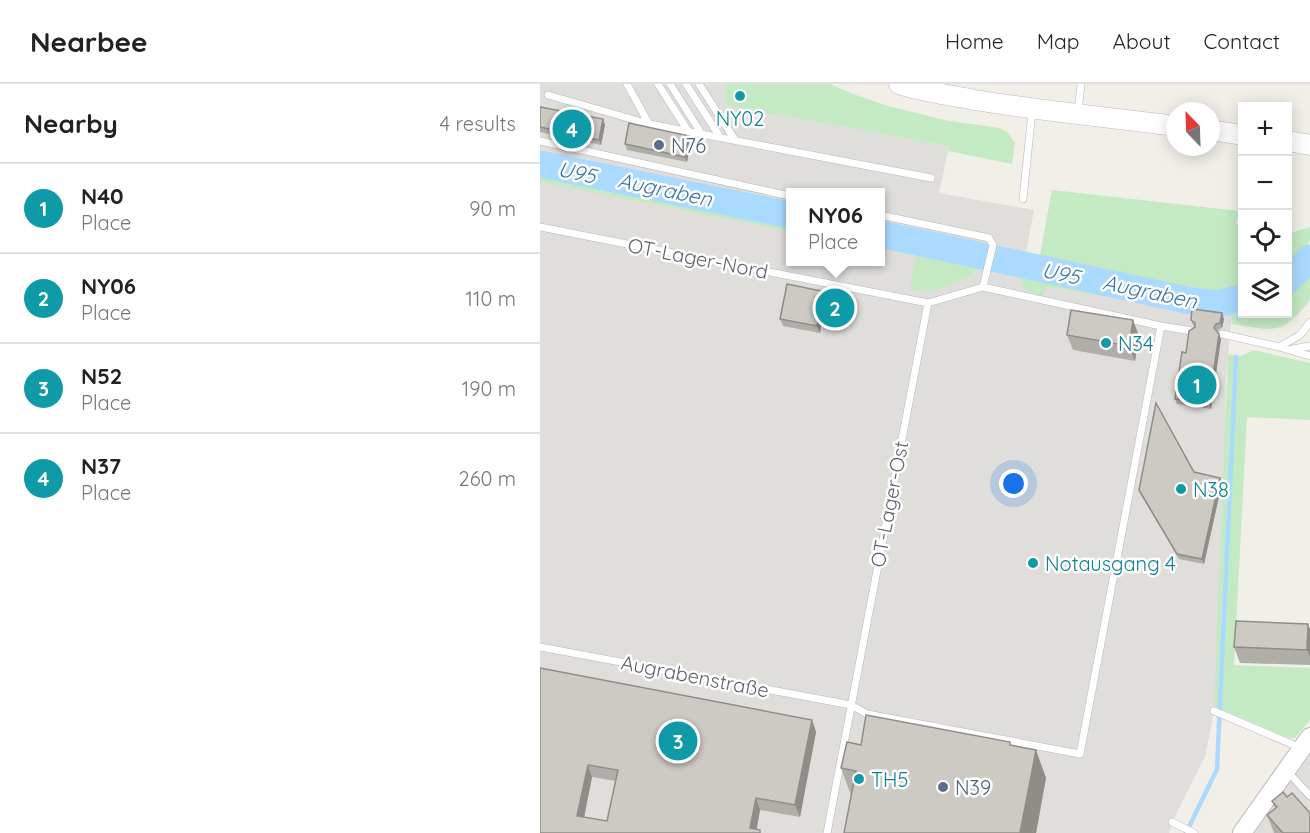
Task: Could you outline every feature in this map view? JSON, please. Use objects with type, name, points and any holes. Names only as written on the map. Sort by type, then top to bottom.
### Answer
[{"type":"main road","points":[[899,84],[1032,109],[1078,112],[1166,125]]},
{"type":"main road","points":[[1220,131],[1238,134]]},
{"type":"main road","points":[[1292,142],[1310,145]]},
{"type":"street","points":[[1242,833],[1306,742]]},
{"type":"lane","points":[[627,84],[649,124]]},
{"type":"lane","points":[[658,84],[688,131]]},
{"type":"lane","points":[[670,84],[701,133]]},
{"type":"lane","points":[[686,84],[720,137]]},
{"type":"lane","points":[[699,84],[735,140]]},
{"type":"lane","points":[[1078,112],[1081,84]]},
{"type":"lane","points":[[548,95],[649,124],[930,178]]},
{"type":"lane","points":[[1023,199],[1032,109]]},
{"type":"lane","points":[[540,141],[786,195]]},
{"type":"lane","points":[[885,215],[989,238],[993,245],[983,287]]},
{"type":"lane","name":"OT-Lager-Nord","points":[[540,227],[928,303]]},
{"type":"lane","points":[[928,303],[983,287],[1192,331]]},
{"type":"lane","name":"OT-Lager-Ost","points":[[827,833],[928,303]]},
{"type":"lane","points":[[1279,347],[1300,335],[1310,322]]},
{"type":"lane","name":"Augrabenstraße","points":[[540,647],[850,705],[867,714],[1080,754],[1161,326]]},
{"type":"lane","points":[[1222,334],[1310,356]]},
{"type":"lane","points":[[1289,349],[1308,346]]},
{"type":"lane","points":[[1214,711],[1235,720],[1306,742]]},
{"type":"lane","points":[[1285,769],[1310,796]]},
{"type":"lane","points":[[1174,823],[1194,833]]},
{"type":"shaded area","points":[[540,84],[784,84],[810,120],[949,146],[939,193],[1034,210],[1020,283],[1232,316],[1226,376],[1223,548],[1214,711],[1205,757],[1169,833],[540,833]]},
{"type":"shaded area","points":[[1310,756],[1310,833],[1255,833],[1283,791]]},
{"type":"green space","points":[[726,84],[830,84],[888,106],[949,121],[1000,128],[1007,132],[1015,143],[1012,164],[948,151],[949,146],[726,105]]},
{"type":"green space","points":[[540,154],[786,203],[786,230],[540,182]]},
{"type":"green space","points":[[1052,190],[1238,211],[1236,224],[1238,224],[1238,318],[1292,318],[1292,279],[1310,266],[1310,300],[1300,312],[1284,325],[1267,329],[1232,324],[1232,316],[1046,287],[1043,296],[1026,290],[1020,281],[1026,253],[1040,255]]},
{"type":"green space","points":[[885,223],[983,243],[977,268],[971,276],[938,290],[923,292],[910,289],[916,256],[885,249]]},
{"type":"green space","points":[[1310,227],[1310,240],[1292,276],[1292,233]]},
{"type":"green space","points":[[1253,350],[1310,363],[1310,420],[1247,417],[1234,665],[1310,668],[1310,720],[1295,738],[1289,738],[1214,706],[1228,354],[1241,356]]},
{"type":"building","points":[[540,107],[603,119],[599,140],[540,127]]},
{"type":"building","name":"N76","points":[[629,123],[689,136],[685,157],[625,144]]},
{"type":"building","points":[[787,284],[841,295],[837,309],[821,306],[817,326],[780,319]]},
{"type":"building","points":[[1192,309],[1222,313],[1220,323],[1214,328],[1219,334],[1209,403],[1175,399],[1182,352],[1186,353],[1189,331],[1195,327],[1195,323],[1191,320]]},
{"type":"building","points":[[1071,310],[1133,320],[1129,346],[1067,335]]},
{"type":"building","name":"N38","points":[[1156,403],[1194,472],[1220,478],[1202,559],[1177,554],[1139,490]]},
{"type":"building","points":[[1236,621],[1308,624],[1307,650],[1234,647]]},
{"type":"building","points":[[540,668],[812,720],[795,805],[756,798],[750,828],[760,830],[760,833],[540,833]],"holes":[[[588,765],[618,770],[607,821],[577,816]]]},
{"type":"building","name":"N39","points":[[866,715],[1010,742],[1010,745],[1036,750],[1020,833],[844,833],[856,771],[841,768],[847,742],[861,745]]},
{"type":"building","points":[[1283,792],[1287,797],[1292,793],[1310,813],[1310,833],[1283,833],[1267,815],[1277,807],[1272,801]]},
{"type":"waterway","name":"Augraben","points":[[540,163],[786,214]]},
{"type":"waterway","name":"Augraben","points":[[540,164],[786,214]]},
{"type":"waterway","name":"Augraben","points":[[885,235],[980,255]]},
{"type":"waterway","name":"Augraben","points":[[885,235],[1191,301],[1216,304],[1238,299]]},
{"type":"waterway","name":"Augraben","points":[[1292,276],[1310,258]]},
{"type":"waterway","name":"Augraben","points":[[1292,276],[1310,258]]},
{"type":"waterway","name":"Augraben","points":[[1023,264],[1191,301],[1216,304],[1238,299]]},
{"type":"waterway","points":[[1186,833],[1217,769],[1236,357]]},
{"type":"place","name":"NY02","points":[[740,96]]},
{"type":"place","name":"N37","points":[[572,129]]},
{"type":"place","name":"N76","points":[[659,145]]},
{"type":"place","name":"NY06","points":[[835,308]]},
{"type":"place","name":"N34","points":[[1106,343]]},
{"type":"place","name":"N40","points":[[1197,385]]},
{"type":"place","name":"N38","points":[[1181,489]]},
{"type":"place","name":"Notausgang 4","points":[[1033,563]]},
{"type":"place","name":"N52","points":[[678,741]]},
{"type":"place","name":"TH5","points":[[859,779]]},
{"type":"place","name":"N39","points":[[943,787]]},
{"type":"water label","name":"U95","points":[[577,172]]},
{"type":"water label","name":"U95","points":[[1061,273]]}]
